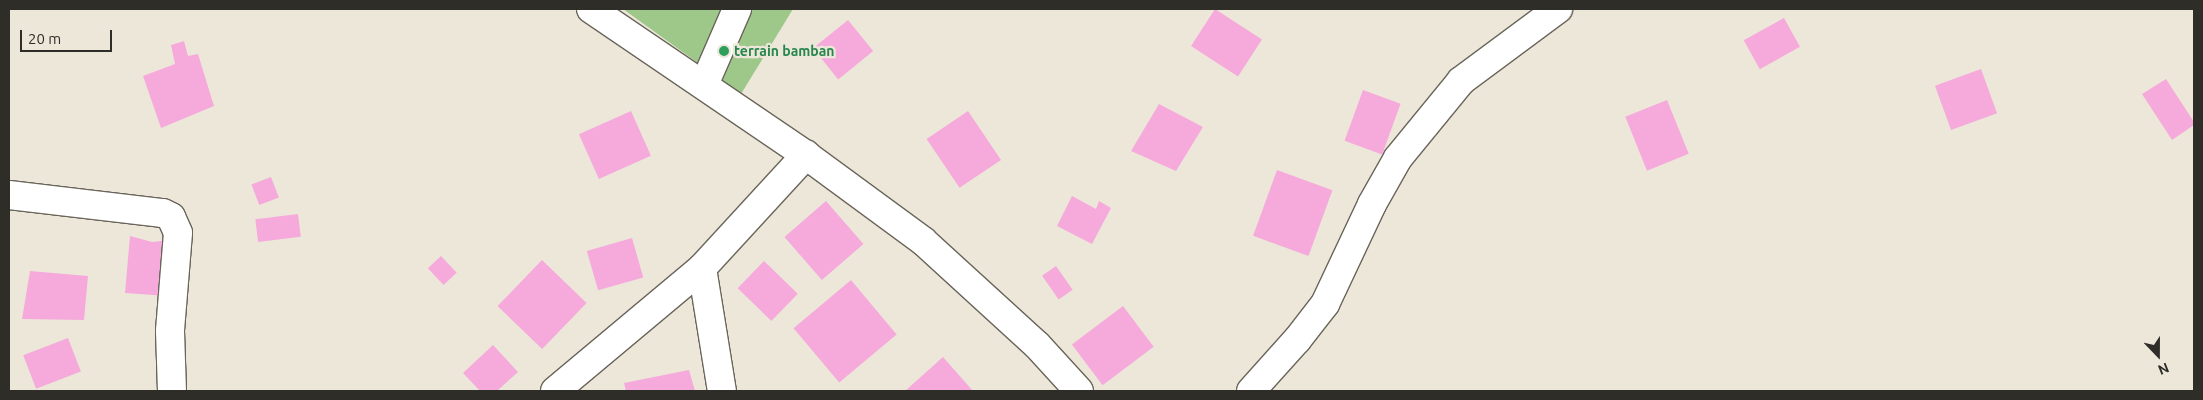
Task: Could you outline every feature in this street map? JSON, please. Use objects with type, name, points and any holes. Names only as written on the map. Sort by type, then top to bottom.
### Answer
[{"type":"street","points":[[591,9],[626,21],[704,85],[806,155],[923,241],[1037,345],[1079,391]]},
{"type":"street","points":[[704,85],[737,9]]},
{"type":"street","points":[[1251,391],[1265,372],[1297,340],[1325,304],[1372,204],[1398,158],[1461,81],[1558,9]]},
{"type":"street","points":[[555,391],[702,268],[806,155]]},
{"type":"street","points":[[9,196],[163,213],[171,217],[178,233],[170,332],[172,391]]},
{"type":"street","points":[[702,268],[722,391]]},
{"type":"green space","name":"terrain bamban","points":[[623,9],[793,9],[741,94]]},
{"type":"building","points":[[1215,9],[1262,39],[1238,76],[1191,46]]},
{"type":"building","points":[[1784,18],[1800,47],[1760,69],[1744,40]]},
{"type":"building","points":[[848,20],[873,51],[838,79],[813,48]]},
{"type":"building","points":[[184,41],[188,56],[198,54],[214,106],[161,128],[143,76],[175,64],[171,45]]},
{"type":"building","points":[[1981,69],[1997,113],[1951,130],[1935,86]]},
{"type":"building","points":[[2166,79],[2194,122],[2194,125],[2172,140],[2142,94]]},
{"type":"building","points":[[1363,90],[1401,104],[1382,154],[1345,141]]},
{"type":"building","points":[[1667,100],[1689,154],[1647,171],[1625,117]]},
{"type":"building","points":[[1159,104],[1203,127],[1176,171],[1131,151]]},
{"type":"building","points":[[631,111],[651,156],[599,179],[579,134]]},
{"type":"building","points":[[968,111],[1001,160],[960,188],[927,139]]},
{"type":"building","points":[[1277,170],[1332,190],[1309,256],[1253,236]]},
{"type":"building","points":[[271,177],[279,198],[259,205],[251,185]]},
{"type":"building","points":[[1072,196],[1096,209],[1099,201],[1111,208],[1092,244],[1057,226]]},
{"type":"building","points":[[826,201],[863,244],[822,280],[784,237]]},
{"type":"building","points":[[298,214],[301,237],[258,242],[255,219]]},
{"type":"building","points":[[130,236],[152,242],[171,240],[167,296],[125,293]]},
{"type":"building","points":[[632,238],[643,277],[598,290],[587,251]]},
{"type":"building","points":[[441,256],[457,273],[444,285],[428,268]]},
{"type":"building","points":[[542,260],[587,303],[542,349],[498,306]]},
{"type":"building","points":[[764,261],[798,294],[771,321],[738,288]]},
{"type":"building","points":[[1056,266],[1073,290],[1059,300],[1042,276]]},
{"type":"building","points":[[30,271],[88,276],[84,320],[22,319]]},
{"type":"building","points":[[851,280],[897,334],[839,383],[794,328]]},
{"type":"building","points":[[1123,306],[1154,347],[1103,385],[1072,345]]},
{"type":"building","points":[[68,338],[81,372],[36,389],[23,355]]},
{"type":"building","points":[[493,345],[518,372],[497,391],[480,391],[463,373]]},
{"type":"building","points":[[943,357],[973,391],[905,391]]},
{"type":"building","points":[[689,370],[695,391],[626,391],[624,383]]},
{"type":"place","name":"terrain bamban","points":[[724,51]]}]
